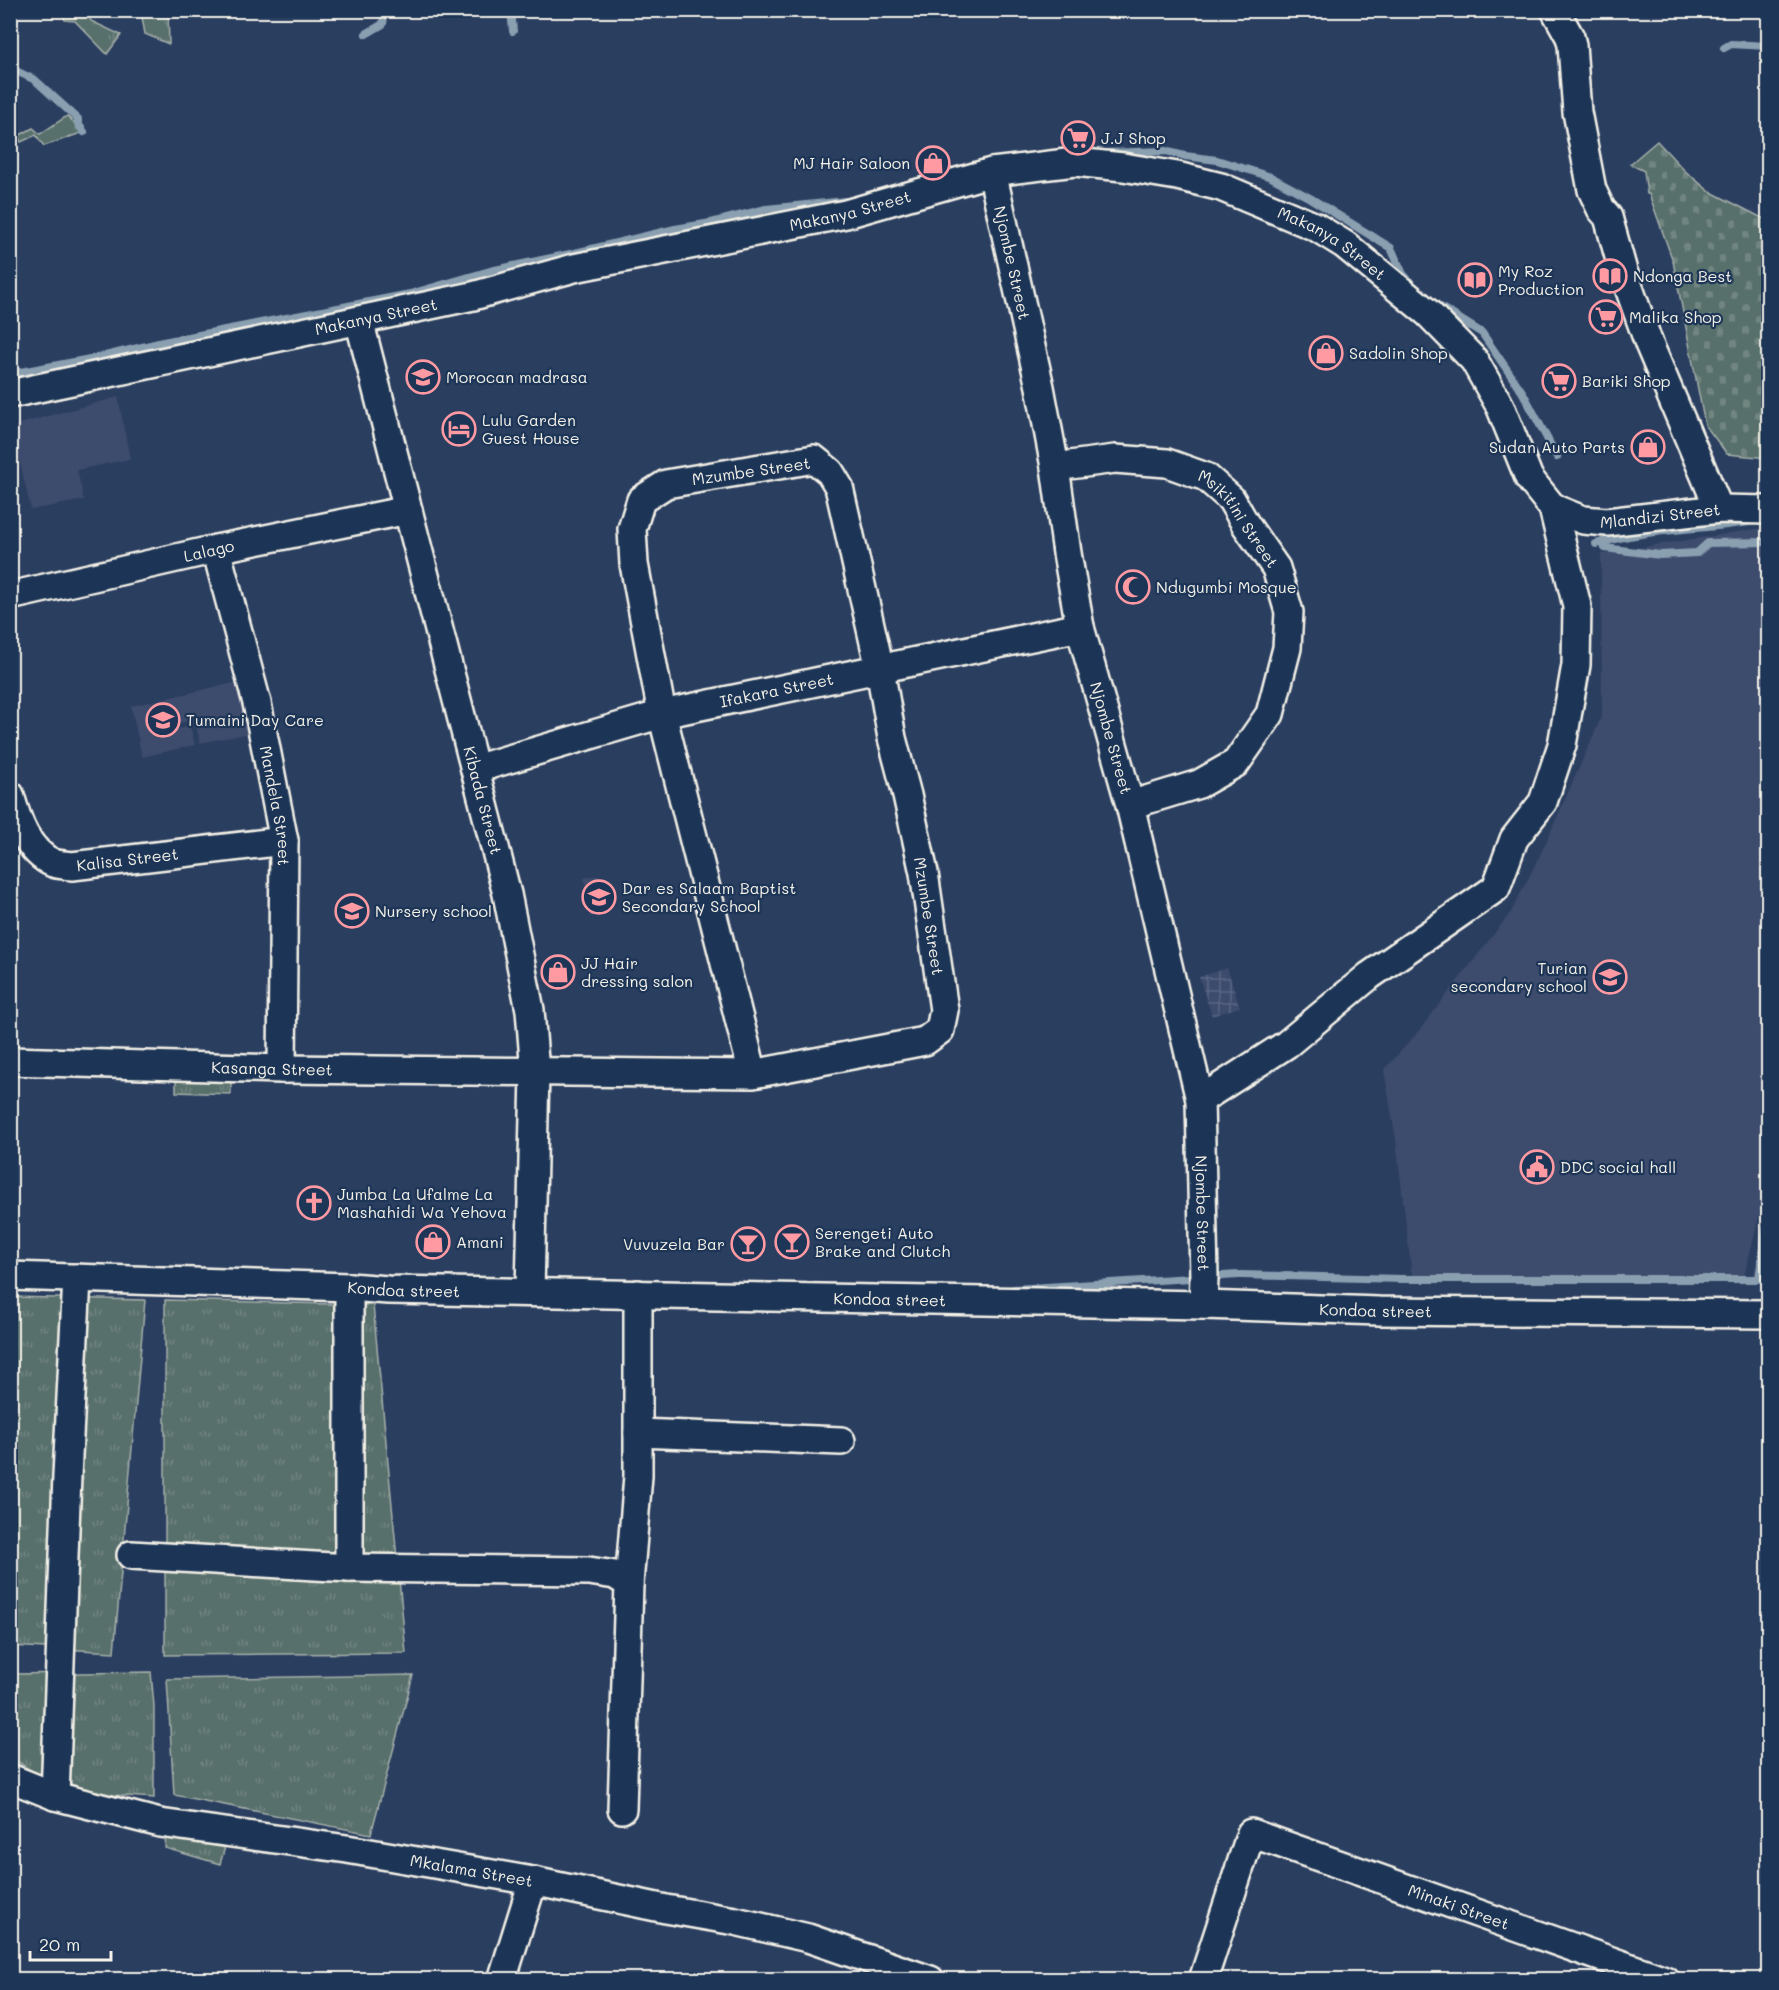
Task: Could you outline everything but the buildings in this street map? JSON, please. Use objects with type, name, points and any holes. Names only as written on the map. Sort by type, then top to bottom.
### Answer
[{"type":"street","points":[[1555,10],[1572,45],[1577,112],[1592,190],[1601,209],[1608,217],[1623,271],[1649,344],[1719,509]]},
{"type":"street","name":"Makanya Street","points":[[10,394],[473,296],[574,268],[846,214],[992,172],[1075,162],[1123,166],[1221,187],[1316,227],[1345,245],[1428,313],[1474,360],[1500,406],[1529,478],[1552,508]]},
{"type":"street","name":"Njombe Street","points":[[992,172],[1038,375],[1080,627],[1130,805],[1200,1100],[1203,1305]]},
{"type":"street","name":"Kibada Street","points":[[358,320],[475,769],[519,952],[530,1010],[535,1072],[530,1292]]},
{"type":"street","name":"Mzumbe Street","points":[[535,1072],[753,1074],[925,1041],[940,1030],[944,1010],[924,873],[892,738],[880,669],[839,487],[830,472],[814,459],[666,484],[641,500],[632,529],[634,564],[662,714],[753,1074]]},
{"type":"street","name":"Msikitini Street","points":[[1055,467],[1115,459],[1136,460],[1167,463],[1206,477],[1231,499],[1276,568],[1289,612],[1287,648],[1270,714],[1236,763],[1199,784],[1130,805]]},
{"type":"street","points":[[1200,1100],[1287,1044],[1369,976],[1496,888],[1514,839],[1543,801],[1562,745],[1576,665],[1577,606],[1552,508]]},
{"type":"street","name":"Mlandizi Street","points":[[1552,508],[1583,520],[1607,522],[1719,509],[1768,510]]},
{"type":"street","name":"Lalago","points":[[10,596],[216,549],[408,510]]},
{"type":"street","name":"Mandela Street","points":[[216,549],[257,703],[284,841],[282,1069]]},
{"type":"street","name":"Ifakara Street","points":[[475,769],[662,714],[1080,627]]},
{"type":"street","name":"Kalisa Street","points":[[10,795],[26,838],[40,854],[54,863],[72,866],[284,841]]},
{"type":"street","name":"Kasanga Street","points":[[10,1061],[282,1069],[535,1072]]},
{"type":"street","name":"Kondoa street","points":[[10,1276],[388,1290],[1203,1305],[1379,1311],[1768,1314]]},
{"type":"street","points":[[55,1796],[77,1278]]},
{"type":"street","points":[[349,1287],[349,1568]]},
{"type":"street","points":[[622,1809],[629,1584],[638,1476],[638,1294]]},
{"type":"street","points":[[638,1433],[842,1441]]},
{"type":"street","points":[[131,1555],[349,1568],[589,1571],[615,1575],[629,1584]]},
{"type":"street","name":"Mkalama Street","points":[[10,1778],[55,1796],[160,1823],[347,1850],[533,1881],[735,1921],[808,1938],[915,1978]]},
{"type":"street","name":"Minaki Street","points":[[1203,1980],[1251,1833],[1665,1980]]},
{"type":"street","points":[[502,1980],[533,1881]]},
{"type":"shaded area","points":[[118,397],[130,459],[77,470],[84,500],[31,510],[11,424],[15,425]]},
{"type":"shaded area","points":[[1768,527],[1768,1181],[1744,1277],[1412,1276],[1396,1140],[1384,1070],[1417,1033],[1511,912],[1541,853],[1602,716],[1601,554]]},
{"type":"shaded area","name":"Tumaini Day Care","points":[[238,682],[250,733],[200,743],[195,720],[173,724],[175,730],[190,726],[195,745],[142,757],[131,706]]},
{"type":"shaded area","name":"Dar es Salaam Baptist Secondary School","points":[[600,875],[608,913],[590,917],[588,905],[595,903],[593,889],[586,890],[584,878]]},
{"type":"shaded area","points":[[1227,968],[1240,1007],[1212,1016],[1199,977]]},
{"type":"shaded area","points":[[1768,1208],[1768,1280],[1753,1280]]},
{"type":"green space","points":[[62,11],[86,11],[91,21],[121,35],[107,54],[75,21],[65,20]]},
{"type":"green space","points":[[168,11],[169,44],[145,34],[142,17]]},
{"type":"green space","points":[[67,116],[84,132],[44,146],[36,135],[21,142],[18,136],[33,128],[40,134]]},
{"type":"green space","points":[[1657,141],[1684,170],[1709,191],[1768,221],[1768,458],[1727,454],[1705,425],[1673,261],[1649,194],[1647,194],[1644,171],[1630,164]]},
{"type":"green space","points":[[176,1079],[231,1079],[231,1094],[176,1092]]},
{"type":"green space","points":[[10,1297],[145,1300],[114,1652],[11,1646]]},
{"type":"green space","points":[[165,1300],[373,1305],[406,1653],[165,1655]]},
{"type":"green space","points":[[151,1672],[154,1706],[154,1798],[98,1794],[59,1781],[47,1780],[11,1758],[11,1674]]},
{"type":"green space","points":[[413,1675],[371,1834],[174,1795],[167,1679]]},
{"type":"green space","points":[[166,1835],[227,1840],[220,1864],[165,1848]]},
{"type":"waterway","points":[[366,34],[383,24],[385,10]]},
{"type":"waterway","points":[[511,10],[513,31]]},
{"type":"waterway","points":[[1724,48],[1731,44],[1768,46]]},
{"type":"waterway","points":[[10,68],[35,80],[78,119],[78,124],[84,132]]},
{"type":"waterway","points":[[1106,153],[1166,151],[1217,160],[1271,177],[1391,248],[1403,274],[1411,283]]},
{"type":"waterway","points":[[10,374],[410,294],[490,271],[766,209],[846,201]]},
{"type":"waterway","points":[[1432,302],[1482,333],[1523,393],[1557,457]]},
{"type":"waterway","points":[[1596,544],[1655,532],[1755,521]]},
{"type":"waterway","points":[[1602,542],[1605,548],[1660,555],[1697,553],[1708,543],[1768,542]]},
{"type":"waterway","points":[[1242,1275],[1402,1279],[1759,1279],[1768,1215]]},
{"type":"waterway","points":[[1014,1289],[1239,1275]]},
{"type":"place","name":"J.J Shop","points":[[1078,138]]},
{"type":"place","name":"MJ Hair Saloon","points":[[933,163]]},
{"type":"place","name":"Ndonga Best","points":[[1610,276]]},
{"type":"place","name":"My Roz Production","points":[[1475,280]]},
{"type":"place","name":"Malika Shop","points":[[1606,317]]},
{"type":"place","name":"Sadolin Shop","points":[[1326,353]]},
{"type":"place","name":"Morocan madrasa","points":[[423,377]]},
{"type":"place","name":"Bariki Shop","points":[[1559,381]]},
{"type":"place","name":"Lulu Garden Guest House","points":[[459,429]]},
{"type":"place","name":"Sudan Auto Parts","points":[[1648,447]]},
{"type":"place","name":"Ndugumbi Mosque","points":[[1133,587]]},
{"type":"place","name":"Tumaini Day Care","points":[[163,720]]},
{"type":"place","name":"Dar es Salaam Baptist Secondary School","points":[[599,897]]},
{"type":"place","name":"Nursery school","points":[[352,911]]},
{"type":"place","name":"JJ Hair dressing salon","points":[[558,972]]},
{"type":"place","name":"Turian secondary school","points":[[1610,977]]},
{"type":"place","name":"DDC social hall","points":[[1537,1167]]},
{"type":"place","name":"Jumba La Ufalme La Mashahidi Wa Yehova","points":[[314,1203]]},
{"type":"place","name":"Amani","points":[[433,1242]]},
{"type":"place","name":"Serengeti Auto Brake and Clutch","points":[[792,1242]]},
{"type":"place","name":"Vuvuzela Bar","points":[[748,1244]]}]
